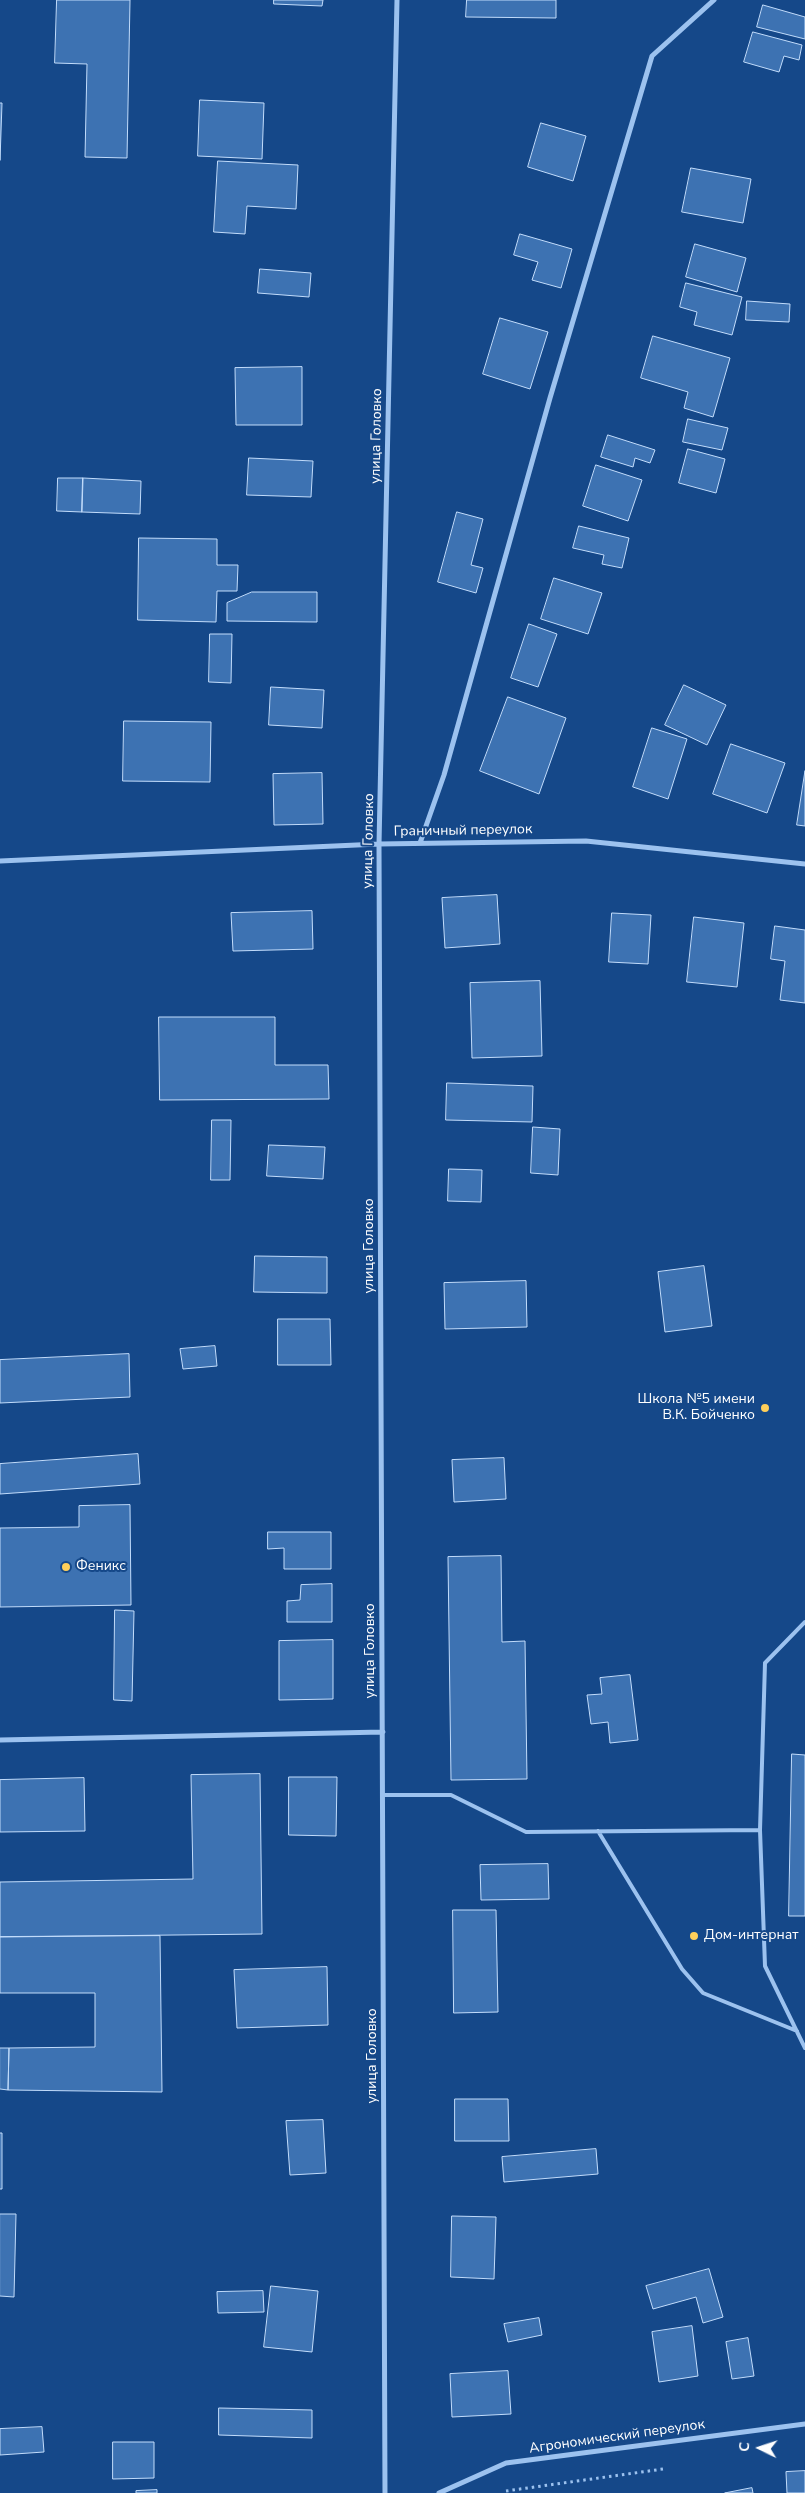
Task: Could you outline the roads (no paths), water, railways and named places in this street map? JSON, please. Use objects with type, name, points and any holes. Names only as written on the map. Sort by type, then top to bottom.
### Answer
[{"type":"street","name":"улица Головко","points":[[386,2493],[379,844],[397,0]]},
{"type":"street","points":[[420,843],[444,774],[550,398],[652,56],[714,0]]},
{"type":"street","name":"Граничный переулок","points":[[0,861],[379,844],[586,841],[805,864]]},
{"type":"street","points":[[0,1740],[383,1732]]},
{"type":"street","name":"Агрономический переулок","points":[[439,2493],[506,2463],[805,2424]]},
{"type":"lane","points":[[805,1622],[765,1663],[760,1830],[765,1966],[805,2048]]},
{"type":"lane","points":[[383,1795],[451,1795],[526,1832],[760,1830]]},
{"type":"lane","points":[[598,1831],[682,1969],[703,1993],[797,2031]]},
{"type":"place","name":"Школа №5 имени В.К. Бойченко","points":[[765,1408]]},
{"type":"place","name":"Феникс","points":[[66,1567]]},
{"type":"place","name":"Дом-интернат","points":[[694,1936]]}]
